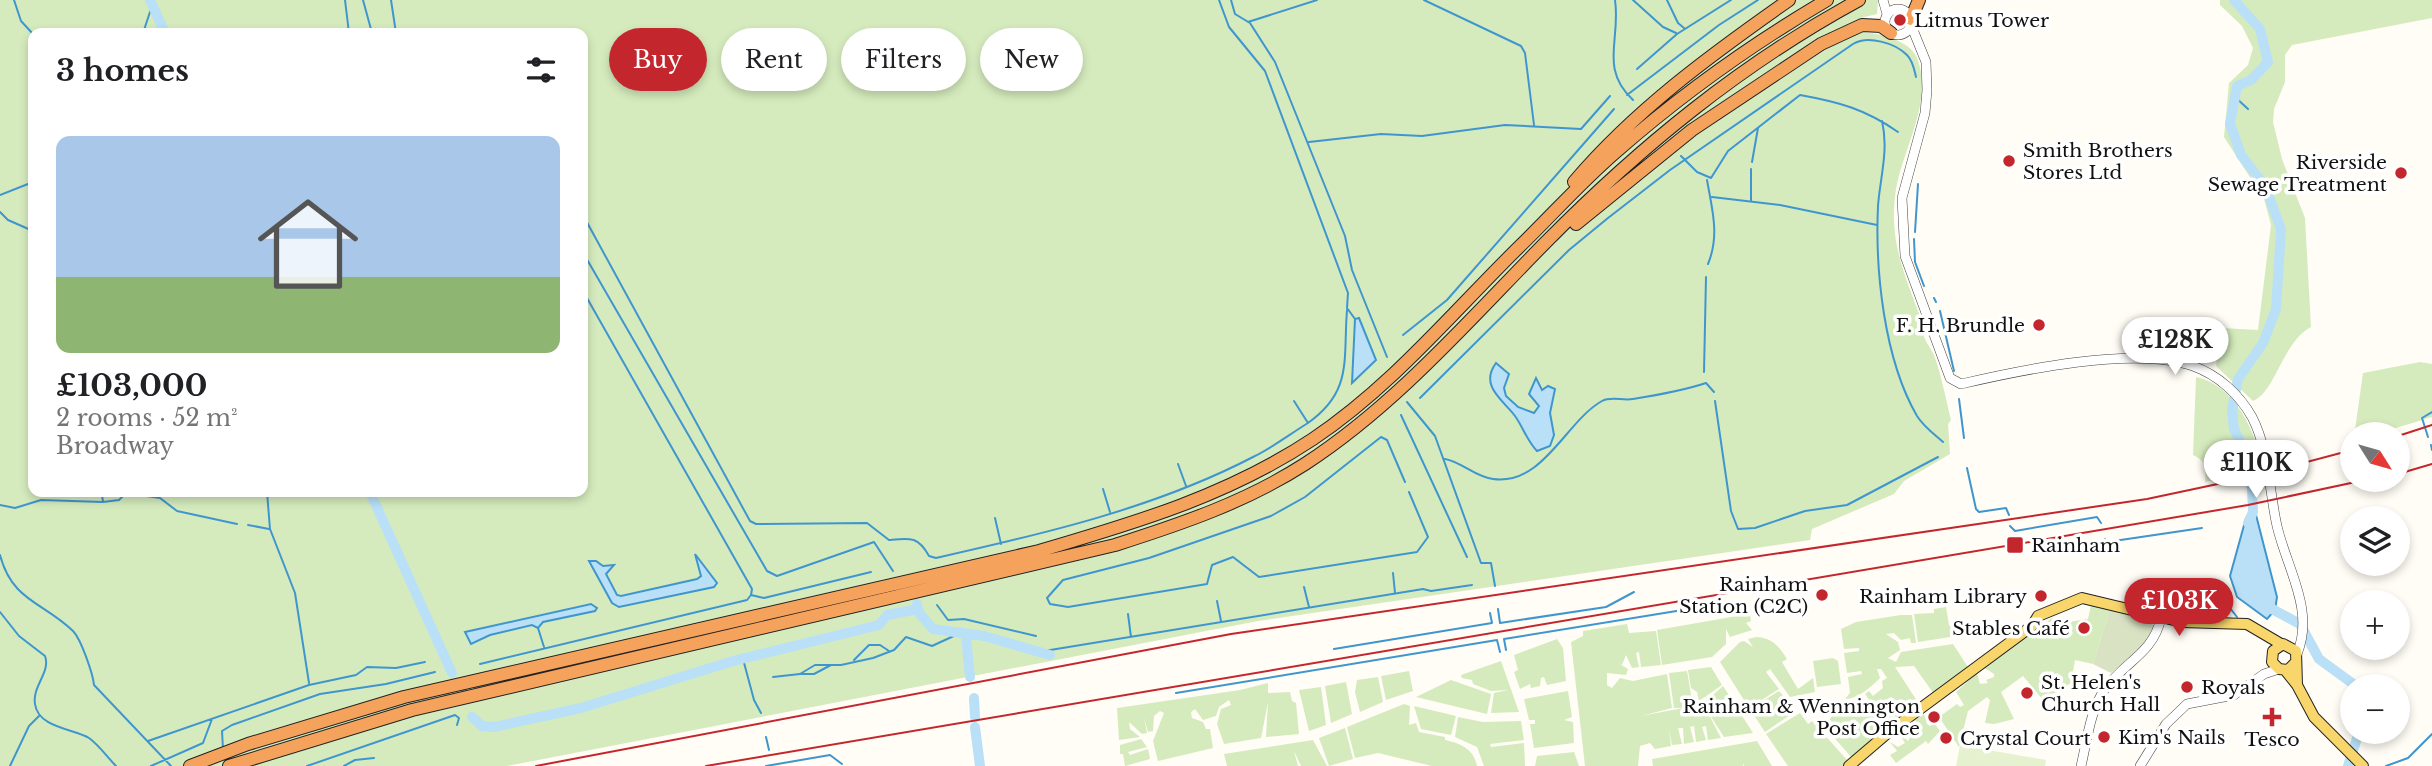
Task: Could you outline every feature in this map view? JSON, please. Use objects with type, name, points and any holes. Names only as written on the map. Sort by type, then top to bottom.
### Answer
[{"type":"highway","points":[[1519,247],[1581,174],[1650,105],[1710,55],[1789,0]]},
{"type":"highway","points":[[190,766],[248,744],[404,697],[1039,551],[1111,530],[1209,496],[1299,448],[1356,407],[1401,367],[1615,153],[1717,71],[1827,0]]},
{"type":"highway","points":[[229,766],[412,710],[1115,545],[1202,516],[1281,478],[1350,433],[1445,345],[1625,165],[1724,85],[1859,0]]},
{"type":"highway","points":[[1911,22],[1919,0]]},
{"type":"highway","points":[[1513,275],[1664,151],[1821,44],[1862,25],[1881,26],[1895,34]]},
{"type":"main road","points":[[1849,766],[1890,731],[2035,621],[2082,598],[2161,618],[2203,624],[2247,624],[2265,635],[2278,649],[2297,658]]},
{"type":"main road","points":[[2278,649],[2282,670],[2297,685],[2314,718],[2361,764]]},
{"type":"main road","points":[[2282,670],[2297,658]]},
{"type":"main road","points":[[2297,658],[2297,685]]},
{"type":"street","points":[[1883,0],[1887,14],[1885,26],[1913,42],[1922,54]]},
{"type":"street","points":[[1887,14],[1898,4],[1911,22],[1927,75],[1925,113],[1904,185],[1903,234],[1909,271],[1927,310],[1950,378],[1954,383],[2026,368],[2154,360],[2193,366],[2227,386],[2241,400],[2252,418],[2262,444],[2281,541],[2304,616],[2297,658]]},
{"type":"street","points":[[1895,34],[1907,32],[1911,22]]},
{"type":"street","points":[[2081,766],[2098,701],[2115,677],[2153,641],[2161,618]]},
{"type":"street","points":[[2264,674],[2278,649],[2302,631]]},
{"type":"street","points":[[2140,766],[2166,724],[2187,704],[2234,695],[2264,674],[2282,670]]},
{"type":"green space","points":[[0,0],[1878,0],[1877,14],[1860,18],[1861,32],[1884,36],[1908,46],[1917,58],[1921,74],[1920,107],[1896,189],[1894,224],[1899,256],[1922,321],[1924,337],[1935,358],[1944,389],[1951,420],[1948,424],[1950,454],[1904,481],[1894,494],[1812,529],[1810,540],[1258,621],[507,766],[0,766]]},
{"type":"green space","points":[[2220,0],[2432,0],[2432,18],[2292,45],[2285,55],[2285,82],[2274,109],[2273,122],[2282,159],[2305,218],[2311,327],[2293,343],[2267,388],[2253,401],[2216,366],[2222,328],[2258,330],[2271,225],[2264,199],[2224,137],[2229,83],[2248,65],[2253,48],[2242,26],[2220,5]]},
{"type":"green space","points":[[2420,362],[2432,364],[2432,417],[2410,424],[2356,422],[2363,373]]},
{"type":"green space","points":[[2196,377],[2222,390],[2242,412],[2255,441],[2263,469],[2205,482],[2204,466],[2193,455]]},
{"type":"green space","points":[[2091,605],[2110,609],[2093,664],[2075,660],[2071,683],[2043,700],[2023,676],[2001,692],[2014,719],[1994,724],[1985,723],[1990,700],[1987,697],[1968,711],[1959,747],[1939,717],[1957,704],[1960,707],[1964,705],[1956,692],[1977,673],[1980,684],[1988,683],[1986,680],[1994,677],[1994,674],[1983,667],[2052,618],[2055,624],[2088,619]]},
{"type":"green space","points":[[1946,607],[1949,625],[1957,636],[1918,642],[1914,614],[1934,613],[1934,609]]},
{"type":"green space","points":[[2110,609],[2150,621],[2156,629],[2153,638],[2111,673],[2093,664]]},
{"type":"green space","points":[[1750,615],[1751,621],[1746,623],[1752,630],[1730,637],[1726,629],[1726,644],[1712,657],[1662,665],[1657,630]]},
{"type":"green space","points":[[1912,615],[1916,643],[1911,643],[1910,638],[1901,640],[1894,633],[1886,634],[1898,642],[1900,650],[1888,658],[1896,662],[1901,652],[1953,644],[1968,667],[1934,694],[1914,666],[1895,667],[1919,704],[1888,726],[1865,694],[1869,691],[1873,696],[1883,688],[1882,681],[1887,678],[1881,669],[1877,669],[1880,678],[1868,689],[1855,697],[1845,699],[1850,693],[1848,677],[1862,674],[1861,671],[1847,673],[1844,653],[1859,651],[1859,648],[1844,649],[1841,629],[1856,622]]},
{"type":"green space","points":[[1627,624],[1629,633],[1656,631],[1661,665],[1641,667],[1639,652],[1636,653],[1639,667],[1632,668],[1626,655],[1622,665],[1618,663],[1628,669],[1626,675],[1607,673],[1607,685],[1612,688],[1620,678],[1633,681],[1667,674],[1672,708],[1641,716],[1683,708],[1674,708],[1669,673],[1687,671],[1693,706],[1702,705],[1723,686],[1753,733],[1724,737],[1706,709],[1721,738],[1708,740],[1706,726],[1702,727],[1706,740],[1696,742],[1694,726],[1690,727],[1694,742],[1684,744],[1683,728],[1678,728],[1682,744],[1672,745],[1669,730],[1671,746],[1655,749],[1650,743],[1640,746],[1638,766],[1585,766],[1571,642],[1583,636],[1583,631]]},
{"type":"green space","points":[[1756,637],[1771,641],[1781,651],[1787,659],[1782,662],[1798,689],[1813,678],[1815,692],[1790,697],[1770,669],[1766,672],[1779,689],[1749,708],[1720,662],[1740,642],[1744,641],[1753,647],[1748,639]]},
{"type":"green space","points":[[1557,639],[1563,648],[1566,681],[1547,685],[1544,677],[1541,678],[1540,686],[1531,688],[1530,684],[1520,689],[1514,672],[1518,670],[1514,655]]},
{"type":"green space","points":[[1833,658],[1838,661],[1841,684],[1817,687],[1813,661]]},
{"type":"green space","points":[[1501,661],[1519,712],[1491,713],[1494,693],[1508,690],[1491,691],[1473,684],[1472,680],[1462,678],[1461,675]]},
{"type":"green space","points":[[1711,667],[1722,685],[1699,701],[1697,692],[1691,688],[1688,670]]},
{"type":"green space","points":[[1409,671],[1413,691],[1386,700],[1381,676]]},
{"type":"green space","points":[[1378,677],[1383,702],[1360,712],[1355,692],[1357,680]]},
{"type":"green space","points":[[1451,680],[1491,694],[1487,714],[1416,697]]},
{"type":"green space","points":[[1346,682],[1352,714],[1331,723],[1325,686]]},
{"type":"green space","points":[[1268,683],[1268,693],[1290,692],[1292,701],[1296,703],[1299,734],[1266,737],[1268,702],[1261,738],[1224,744],[1217,724],[1221,709],[1231,705],[1229,700],[1219,707],[1216,716],[1203,720],[1195,709],[1191,712],[1192,718],[1203,722],[1206,729],[1210,729],[1213,748],[1158,761],[1153,741],[1164,713],[1160,711],[1154,716],[1153,731],[1148,732],[1144,717],[1147,733],[1142,734],[1129,722],[1130,729],[1140,737],[1119,740],[1117,708],[1240,690]]},
{"type":"green space","points":[[1321,687],[1326,725],[1309,731],[1299,690]]},
{"type":"green space","points":[[1568,691],[1572,717],[1564,720],[1573,722],[1574,743],[1534,748],[1530,724],[1535,724],[1535,720],[1529,720],[1524,699]]},
{"type":"green space","points":[[1779,691],[1796,711],[1765,732],[1750,709]]},
{"type":"green space","points":[[1863,699],[1886,727],[1852,758],[1824,726],[1843,703],[1848,708]]},
{"type":"green space","points":[[1404,704],[1410,706],[1409,725],[1416,723],[1419,732],[1445,737],[1445,740],[1466,748],[1473,755],[1477,766],[1432,766],[1378,753],[1355,758],[1347,727]]},
{"type":"green space","points":[[1414,706],[1456,716],[1451,735],[1421,729]]},
{"type":"green space","points":[[1800,713],[1808,724],[1812,721],[1848,761],[1843,766],[1788,766],[1766,734]]},
{"type":"green space","points":[[1924,714],[1927,724],[1930,726],[1934,723],[1940,731],[1928,744],[1926,741],[1896,763],[1890,755],[1897,751],[1890,742],[1898,747],[1905,743],[1900,735],[1895,734],[1902,729],[1901,734],[1908,741],[1911,736],[1913,738],[1916,733],[1921,732],[1915,720]]},
{"type":"green space","points":[[1458,717],[1483,722],[1521,721],[1524,740],[1490,744],[1491,747],[1524,743],[1525,766],[1484,766],[1477,747],[1455,737]]},
{"type":"green space","points":[[1345,728],[1353,759],[1329,766],[1319,738]]},
{"type":"green space","points":[[1141,739],[1147,747],[1128,752],[1130,755],[1148,749],[1150,759],[1125,766],[1120,745]]},
{"type":"green space","points":[[1313,740],[1327,766],[1301,766],[1294,751],[1298,766],[1227,766],[1224,754]]},
{"type":"green space","points":[[1757,741],[1772,766],[1744,766],[1743,763],[1743,766],[1653,766],[1652,759]]},
{"type":"green space","points":[[1960,745],[2046,760],[2045,766],[1956,766]]},
{"type":"green space","points":[[1574,752],[1579,766],[1535,766],[1537,756]]},
{"type":"water","points":[[1359,318],[1376,360],[1352,383],[1355,319]]},
{"type":"water","points":[[1496,363],[1509,374],[1504,388],[1506,396],[1518,407],[1534,413],[1539,406],[1529,394],[1536,378],[1542,390],[1548,386],[1555,389],[1550,413],[1554,435],[1550,446],[1537,451],[1515,416],[1491,386],[1491,371]]},
{"type":"water","points":[[2255,511],[2277,597],[2275,610],[2267,619],[2237,597],[2230,576],[2246,518]]},
{"type":"water","points":[[695,554],[717,583],[714,587],[619,607],[612,603],[589,561],[596,561],[603,566],[614,565],[606,574],[617,595],[621,596],[697,579],[701,576]]},
{"type":"water","points":[[591,604],[597,608],[595,611],[543,622],[538,628],[532,625],[490,635],[471,644],[465,632]]},
{"type":"waterway","points":[[14,0],[21,21],[28,29]]},
{"type":"waterway","points":[[150,0],[163,28]]},
{"type":"waterway","points":[[345,0],[348,28]]},
{"type":"waterway","points":[[363,0],[371,28]]},
{"type":"waterway","points":[[391,0],[395,28]]},
{"type":"waterway","points":[[1219,0],[1229,27],[1265,71],[1348,293],[1347,308],[1355,319]]},
{"type":"waterway","points":[[1231,0],[1235,14],[1250,23],[1275,62],[1345,236],[1352,270],[1387,357]]},
{"type":"waterway","points":[[1248,22],[1317,0]]},
{"type":"waterway","points":[[1424,0],[1521,46],[1525,53],[1534,125]]},
{"type":"waterway","points":[[1615,0],[1614,65],[1623,88],[1633,100]]},
{"type":"waterway","points":[[1633,0],[1663,27],[1676,33]]},
{"type":"waterway","points":[[1667,0],[1678,23],[1684,28]]},
{"type":"waterway","points":[[1637,69],[1677,34],[1731,0]]},
{"type":"waterway","points":[[1627,95],[1719,25],[1758,0]]},
{"type":"waterway","points":[[2234,0],[2260,29],[2268,62],[2251,80],[2237,86],[2230,124],[2241,155],[2265,186],[2281,229],[2276,309],[2263,343],[2238,379],[2232,410],[2234,429],[2245,451],[2252,489],[2253,512],[2248,523]]},
{"type":"waterway","points":[[145,28],[152,6]]},
{"type":"waterway","points":[[1420,398],[1569,250],[1608,218],[1670,170],[1853,44],[1874,40],[1896,47],[1909,57],[1916,77]]},
{"type":"waterway","points":[[1681,156],[1697,172],[1711,178],[1728,151],[1800,95],[1851,108],[1898,132]]},
{"type":"waterway","points":[[1309,142],[1381,134],[1422,136],[1505,125],[1581,129],[1610,96]]},
{"type":"waterway","points":[[2235,97],[2248,109]]},
{"type":"waterway","points":[[1403,335],[1447,300],[1614,109]]},
{"type":"waterway","points":[[1882,121],[1884,153],[1877,231],[1880,286],[1889,342],[1906,393],[1917,416],[1943,442]]},
{"type":"waterway","points":[[1752,162],[1758,128]]},
{"type":"waterway","points":[[1751,169],[1751,200]]},
{"type":"waterway","points":[[1707,180],[1714,232],[1708,264]]},
{"type":"waterway","points":[[0,195],[28,184]]},
{"type":"waterway","points":[[1915,232],[1918,184]]},
{"type":"waterway","points":[[1712,197],[1780,205],[1877,225]]},
{"type":"waterway","points":[[0,212],[8,220],[28,229]]},
{"type":"waterway","points":[[588,224],[750,521],[756,524],[867,523],[889,540],[908,539],[917,542],[929,556],[936,558],[1098,518],[1177,491],[1260,453],[1308,423]]},
{"type":"waterway","points":[[1914,239],[1915,262],[1924,286]]},
{"type":"waterway","points":[[588,261],[767,571],[777,576],[874,542],[893,571]]},
{"type":"waterway","points":[[1704,372],[1706,277]]},
{"type":"waterway","points":[[1934,298],[1936,302]]},
{"type":"waterway","points":[[588,300],[752,589],[751,595],[764,598],[871,572]]},
{"type":"waterway","points":[[1294,401],[1308,423],[1333,399],[1343,373],[1347,310]]},
{"type":"waterway","points":[[1940,311],[1954,371]]},
{"type":"waterway","points":[[1445,459],[1486,478],[1511,478],[1526,473],[1540,463],[1589,410],[1602,401],[1652,396],[1706,383],[1714,392]]},
{"type":"waterway","points":[[1959,399],[1964,438]]},
{"type":"waterway","points":[[1715,401],[1731,511],[1738,529],[1755,528],[1805,511],[1847,505],[1938,457]]},
{"type":"waterway","points":[[1407,402],[1435,436],[1481,563],[1491,563],[1495,586]]},
{"type":"waterway","points":[[2428,437],[2422,418],[2432,412]]},
{"type":"waterway","points":[[1401,415],[1467,557]]},
{"type":"waterway","points":[[1405,482],[1387,440],[1381,437],[1305,497],[1271,516],[1149,558],[1063,580],[1047,598],[1050,604],[1068,607],[1207,584],[1212,565],[1233,557],[1259,577],[1417,552],[1428,537],[1409,492]]},
{"type":"waterway","points":[[2431,445],[2432,450]]},
{"type":"waterway","points":[[1178,464],[1186,486]]},
{"type":"waterway","points":[[1967,468],[1976,509],[1979,512],[2006,508],[2009,515]]},
{"type":"waterway","points":[[1103,489],[1110,512]]},
{"type":"waterway","points":[[102,497],[103,501]]},
{"type":"waterway","points":[[0,505],[15,508],[41,500],[103,502],[119,500],[122,497]]},
{"type":"waterway","points":[[153,497],[160,498],[177,511],[237,524]]},
{"type":"waterway","points":[[267,497],[270,529],[295,593],[309,683]]},
{"type":"waterway","points":[[372,497],[452,673]]},
{"type":"waterway","points":[[2010,526],[2015,531],[2097,517],[2101,523]]},
{"type":"waterway","points":[[995,518],[1001,544]]},
{"type":"waterway","points":[[248,525],[269,529]]},
{"type":"waterway","points":[[2105,539],[2107,542],[2202,528]]},
{"type":"waterway","points":[[0,555],[5,570],[20,592],[73,631],[80,641],[94,685],[171,766]]},
{"type":"waterway","points":[[1393,573],[1395,593]]},
{"type":"waterway","points":[[1038,652],[1423,589],[1431,591],[1472,585]]},
{"type":"waterway","points":[[1304,587],[1309,607]]},
{"type":"waterway","points":[[2216,590],[2237,617]]},
{"type":"waterway","points":[[1498,609],[1500,623],[1606,607],[1634,592]]},
{"type":"waterway","points":[[480,664],[747,600],[751,595]]},
{"type":"waterway","points":[[1217,601],[1221,621]]},
{"type":"waterway","points":[[2267,601],[2272,609],[2300,624],[2319,659],[2340,674]]},
{"type":"waterway","points":[[1506,650],[1504,639],[1732,602]]},
{"type":"waterway","points":[[917,604],[919,613],[933,629],[984,636],[1050,655]]},
{"type":"waterway","points":[[937,605],[948,620],[964,619],[1036,636]]},
{"type":"waterway","points":[[472,717],[482,726],[494,727],[581,708],[733,661],[879,625],[887,615],[918,609]]},
{"type":"waterway","points":[[0,612],[19,636],[45,656],[46,668],[35,697],[38,712],[50,723],[89,738],[116,766]]},
{"type":"waterway","points":[[1334,649],[1492,623],[1490,613]]},
{"type":"waterway","points":[[1128,614],[1131,637]]},
{"type":"waterway","points":[[538,628],[544,647]]},
{"type":"waterway","points":[[773,677],[800,674],[815,665],[841,665],[873,658],[894,650],[906,637],[932,646],[958,634]]},
{"type":"waterway","points":[[966,636],[970,677]]},
{"type":"waterway","points":[[1176,693],[1497,640],[1500,652]]},
{"type":"waterway","points":[[854,660],[869,645],[880,645],[889,651]]},
{"type":"waterway","points":[[743,659],[754,700],[761,713]]},
{"type":"waterway","points":[[148,741],[309,685],[356,675],[367,667],[396,668],[425,662]]},
{"type":"waterway","points":[[800,674],[814,674],[831,665]]},
{"type":"waterway","points":[[223,749],[222,731],[232,725],[320,694],[386,684],[435,672]]},
{"type":"waterway","points":[[974,698],[975,717]]},
{"type":"waterway","points":[[307,766],[455,715],[459,718],[457,725]]},
{"type":"waterway","points":[[10,766],[29,726],[39,716]]},
{"type":"waterway","points":[[151,766],[203,743],[212,719]]},
{"type":"waterway","points":[[975,727],[980,766]]},
{"type":"waterway","points":[[2386,766],[2408,758],[2432,734]]},
{"type":"waterway","points":[[766,737],[769,750]]},
{"type":"waterway","points":[[2348,766],[2355,744]]},
{"type":"waterway","points":[[766,766],[830,755],[842,764]]},
{"type":"waterway","points":[[344,766],[355,760],[374,758]]},
{"type":"railway","points":[[2410,432],[2432,425]]},
{"type":"railway","points":[[536,766],[1231,634],[2147,499],[2246,478],[2340,453]]},
{"type":"railway","points":[[2410,470],[2432,464]]},
{"type":"railway","points":[[706,766],[2248,505],[2340,485]]},
{"type":"place","name":"Litmus Tower","points":[[1900,20]]},
{"type":"place","name":"Smith Brothers Stores Ltd","points":[[2009,161]]},
{"type":"place","name":"Riverside Sewage Treatment","points":[[2401,173]]},
{"type":"place","name":"F. H. Brundle","points":[[2039,325]]},
{"type":"place","name":"Rainham","points":[[2015,545]]},
{"type":"place","name":"Rainham Station (C2C)","points":[[1822,595]]},
{"type":"place","name":"Rainham Library","points":[[2041,596]]},
{"type":"place","name":"Stables Café","points":[[2084,628]]},
{"type":"place","name":"Royals","points":[[2187,687]]},
{"type":"place","name":"St. Helen's Church Hall","points":[[2027,693]]},
{"type":"place","name":"Rainham & Wennington Post Office","points":[[1934,717]]},
{"type":"place","name":"Tesco","points":[[2272,717]]},
{"type":"place","name":"Kim's Nails","points":[[2104,737]]},
{"type":"place","name":"Crystal Court","points":[[1946,738]]}]
